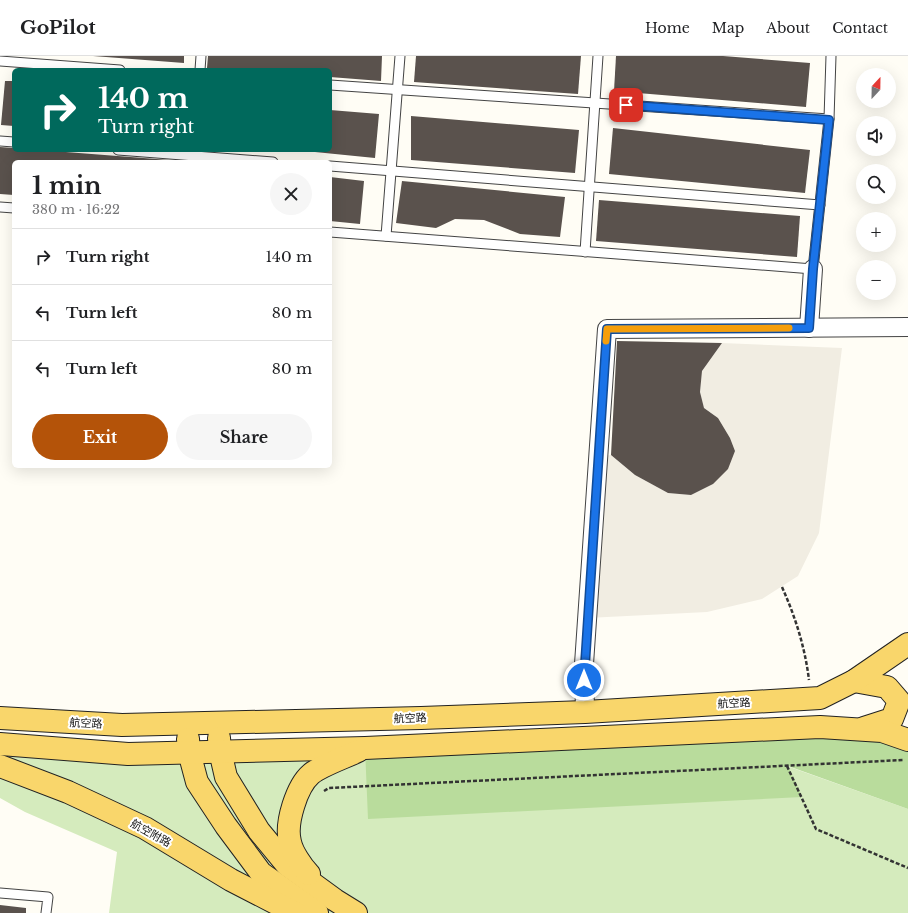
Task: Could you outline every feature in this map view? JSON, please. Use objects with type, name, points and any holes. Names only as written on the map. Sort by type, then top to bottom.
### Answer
[{"type":"main road","points":[[815,698],[854,680],[908,644]]},
{"type":"main road","points":[[854,680],[887,687],[899,701],[892,719],[860,730]]},
{"type":"main road","name":"航空路","points":[[0,718],[122,725],[186,724],[585,712],[815,698]]},
{"type":"main road","points":[[219,723],[220,751],[226,777],[259,831],[287,865],[335,900],[356,913]]},
{"type":"main road","points":[[186,724],[189,752],[197,782],[226,826],[261,873],[317,913]]},
{"type":"main road","points":[[0,744],[128,754],[365,748],[820,727],[882,731],[908,740]]},
{"type":"main road","points":[[335,900],[306,871],[290,842],[289,822],[303,782],[312,773],[365,748]]},
{"type":"main road","name":"航空附路","points":[[0,766],[68,792],[145,828],[231,880],[295,913]]},
{"type":"street","points":[[809,328],[813,269]]},
{"type":"street","points":[[585,712],[584,664],[607,329],[908,327]]},
{"type":"lane","points":[[200,68],[201,56]]},
{"type":"lane","points":[[386,236],[400,56]]},
{"type":"lane","points":[[585,252],[598,56]]},
{"type":"lane","points":[[332,232],[813,269],[829,120],[831,56]]},
{"type":"lane","points":[[0,61],[93,68]]},
{"type":"lane","points":[[332,85],[829,120]]},
{"type":"lane","points":[[0,141],[12,142]]},
{"type":"lane","points":[[143,152],[247,160]]},
{"type":"lane","points":[[332,166],[820,205]]},
{"type":"lane","points":[[0,207],[12,208]]},
{"type":"lane","points":[[0,893],[48,897],[46,913]]},
{"type":"path","points":[[782,586],[795,615],[815,698]]},
{"type":"path","points":[[322,792],[329,788],[908,760]]},
{"type":"path","points":[[787,766],[816,829],[908,868]]},
{"type":"green space","points":[[820,727],[908,740],[908,809],[788,766],[802,797],[368,819],[365,748]]},
{"type":"green space","points":[[0,744],[365,748],[801,797],[787,766],[908,809],[908,913],[109,913],[117,852],[25,812],[0,798]]},
{"type":"shaded area","points":[[722,343],[842,348],[819,533],[798,576],[762,599],[707,612],[587,618],[598,457],[611,455],[635,475],[668,493],[691,495],[713,484],[735,451],[730,438],[718,418],[704,408],[700,392],[702,371]]},
{"type":"building","points":[[93,56],[184,56],[184,63]]},
{"type":"building","points":[[208,56],[382,56],[381,81],[332,77],[332,68],[207,68]]},
{"type":"building","points":[[416,56],[581,56],[578,94],[414,82]]},
{"type":"building","points":[[616,56],[723,56],[810,63],[806,107],[614,91]]},
{"type":"building","points":[[5,81],[12,81],[12,126],[1,125]]},
{"type":"building","points":[[332,110],[379,114],[375,158],[315,152],[332,152]]},
{"type":"building","points":[[411,116],[579,130],[575,173],[411,160]]},
{"type":"building","points":[[613,128],[810,150],[805,193],[609,174]]},
{"type":"building","points":[[0,147],[12,148],[12,152],[66,152],[169,160],[12,160],[12,195],[0,194]]},
{"type":"building","points":[[332,177],[364,181],[360,224],[332,221]]},
{"type":"building","points":[[402,181],[565,197],[560,237],[520,234],[484,220],[455,219],[436,228],[396,223]]},
{"type":"building","points":[[599,200],[800,216],[797,257],[596,241]]},
{"type":"building","points":[[617,341],[722,343],[702,371],[700,392],[704,408],[718,418],[730,438],[735,451],[728,469],[713,484],[691,495],[668,493],[635,475],[611,455]]},
{"type":"building","points":[[0,905],[26,908],[26,913],[0,913]]},
{"type":"slow traffic","points":[[606,341],[607,329],[789,328]]},
{"type":"route","points":[[584,680],[607,329],[809,328],[813,269],[829,120],[626,105]]}]
